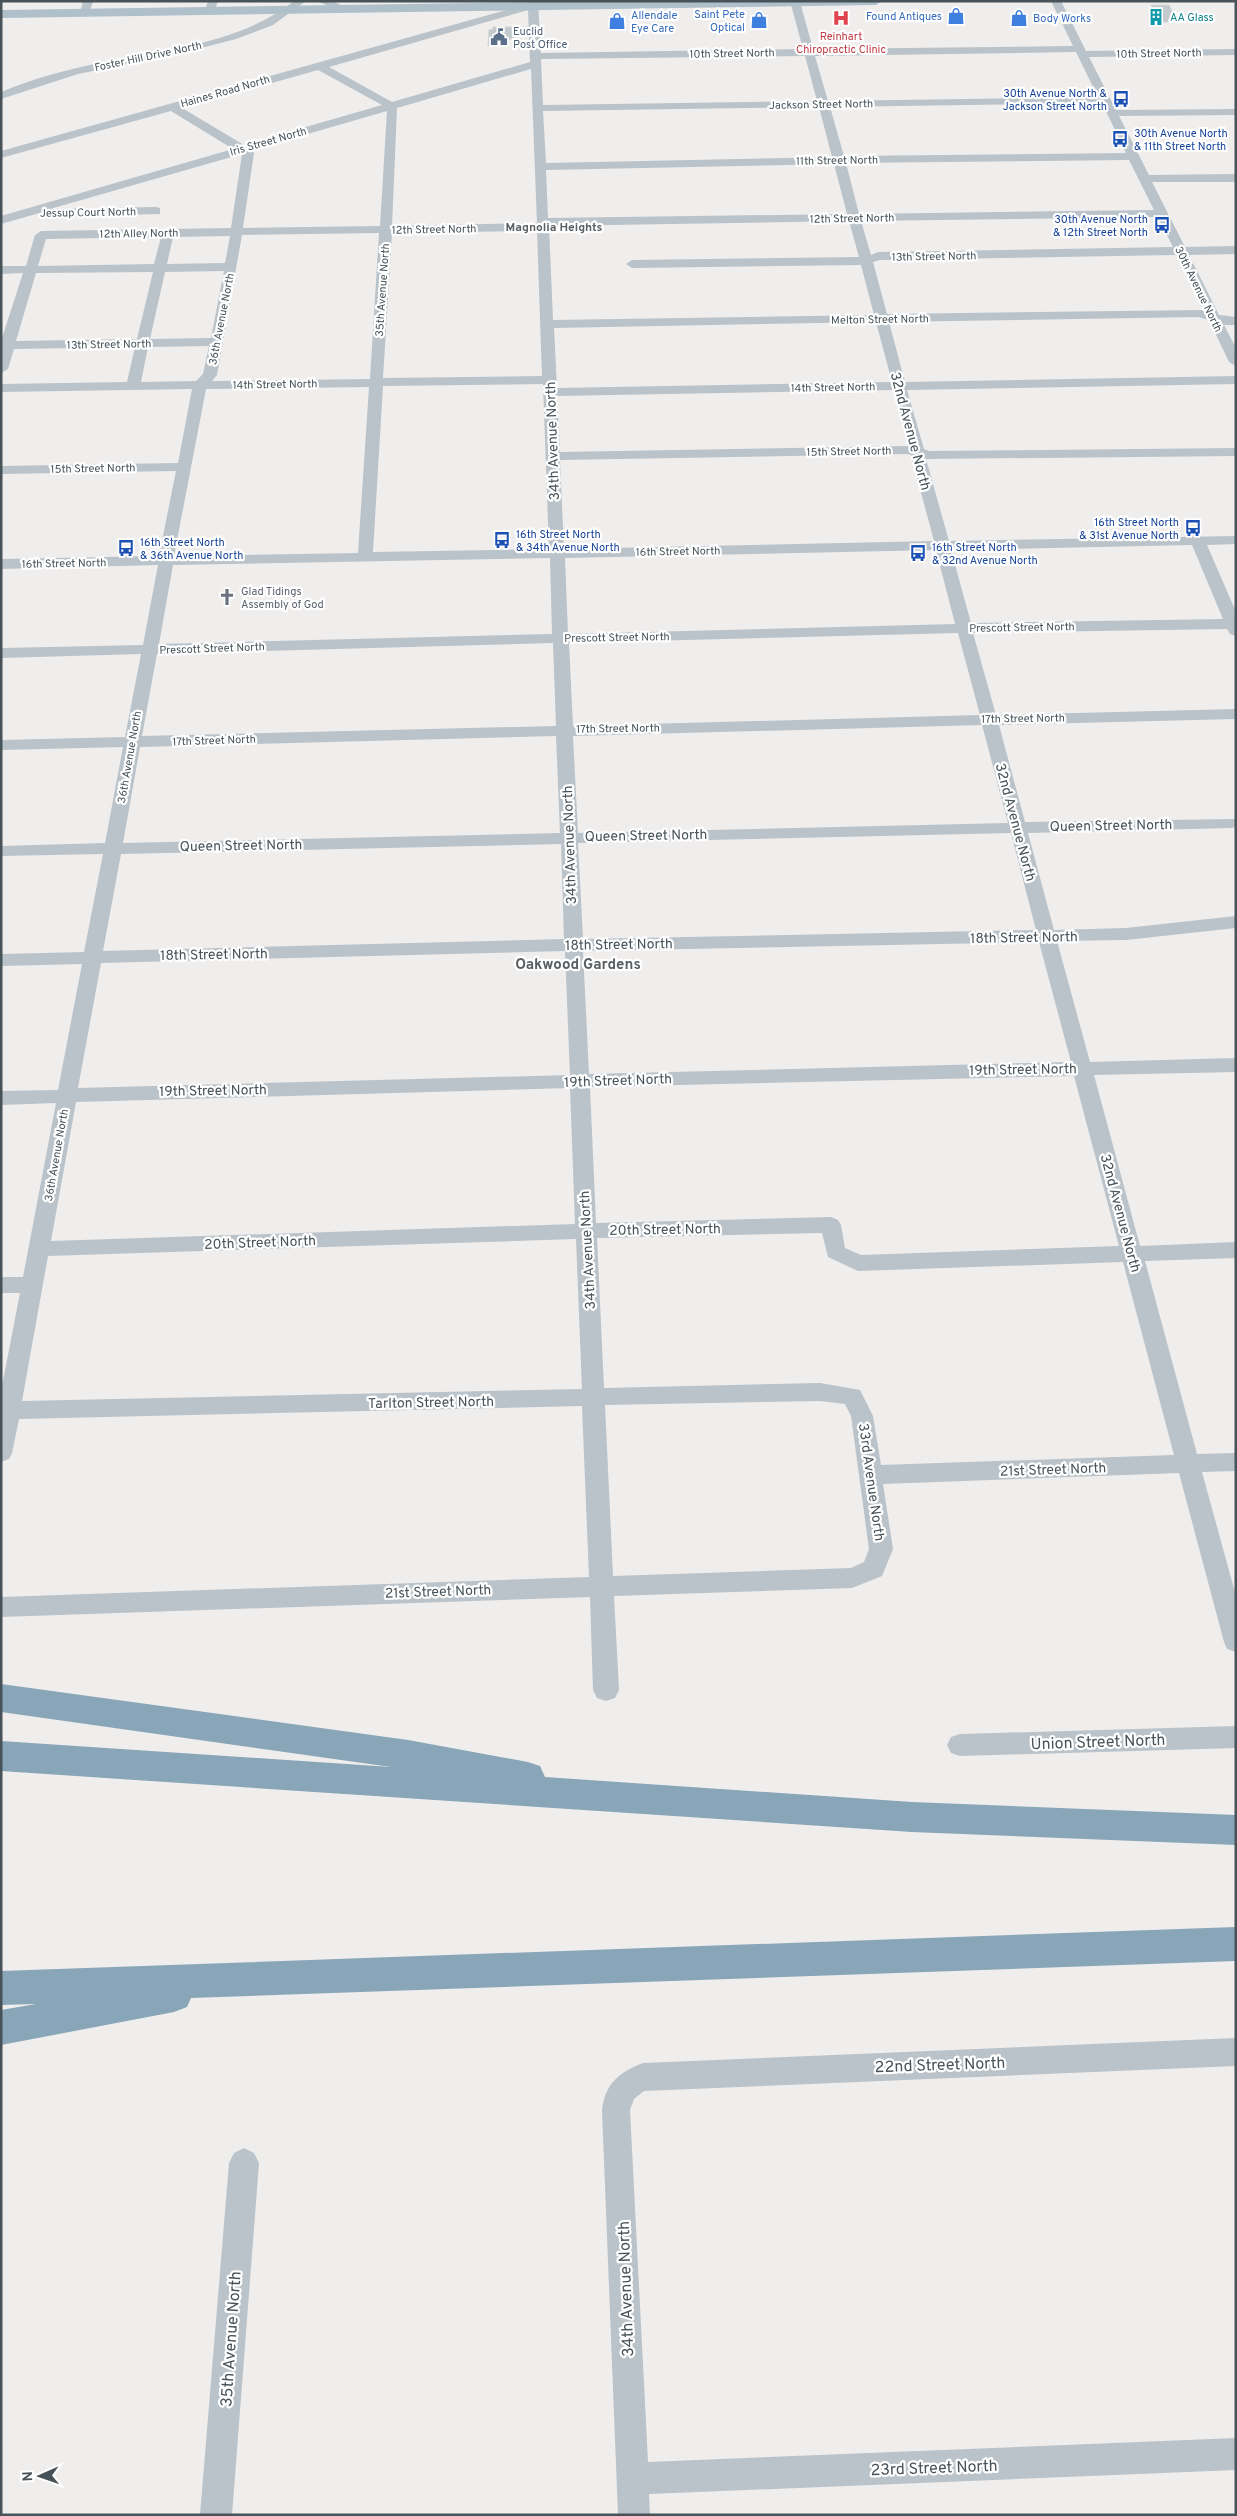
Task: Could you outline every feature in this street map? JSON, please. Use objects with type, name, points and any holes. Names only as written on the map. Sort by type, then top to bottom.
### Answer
[{"type":"highway","points":[[1,1698],[399,1754],[586,1787],[702,1804]]},
{"type":"highway","points":[[1,1756],[912,1817],[1236,1830]]},
{"type":"highway","points":[[1,1988],[1236,1944]]},
{"type":"highway","points":[[1,2028],[260,1979]]},
{"type":"main road","points":[[1,14],[86,7],[296,5],[344,9],[468,4],[876,1]]},
{"type":"street","points":[[321,1],[344,9]]},
{"type":"street","name":"30th Avenue North","points":[[1056,1],[1236,362]]},
{"type":"street","name":"32nd Avenue North","points":[[795,2],[855,218],[898,386],[1236,1642]]},
{"type":"street","name":"Haines Road North","points":[[448,31],[469,22],[474,15],[468,4]]},
{"type":"street","name":"Haines Road North","points":[[1,155],[318,65],[448,31],[533,4]]},
{"type":"street","name":"34th Avenue North","points":[[533,4],[606,1690]]},
{"type":"street","name":"Foster Hill Drive North","points":[[1,96],[75,72],[156,56],[228,38],[276,19],[296,5]]},
{"type":"street","name":"10th Street North","points":[[535,60],[809,52],[1236,52]]},
{"type":"street","name":"Iris Street North","points":[[1,220],[391,106],[535,60]]},
{"type":"street","points":[[318,65],[391,106]]},
{"type":"street","name":"Jackson Street North","points":[[537,108],[1106,100]]},
{"type":"street","points":[[171,106],[243,148]]},
{"type":"street","name":"35th Avenue North","points":[[365,557],[393,113],[391,106]]},
{"type":"street","points":[[1112,114],[1236,112]]},
{"type":"street","name":"36th Avenue North","points":[[1,1453],[184,467],[200,385],[210,375],[231,267],[248,153],[243,148]]},
{"type":"street","name":"11th Street North","points":[[540,167],[1134,156]]},
{"type":"street","points":[[1145,179],[1236,178]]},
{"type":"street","name":"Jessup Court North","points":[[21,214],[156,211]]},
{"type":"street","name":"12th Street North","points":[[237,231],[386,230],[855,218],[1162,213]]},
{"type":"street","name":"12th Alley North","points":[[31,270],[41,235],[237,231]]},
{"type":"street","points":[[133,386],[168,232]]},
{"type":"street","name":"13th Street North","points":[[632,264],[866,261],[878,256],[1236,250]]},
{"type":"street","points":[[1,270],[231,267]]},
{"type":"street","points":[[1,369],[5,345],[31,270]]},
{"type":"street","name":"Melton Street North","points":[[546,324],[1199,313],[1212,315]]},
{"type":"street","points":[[1212,315],[1228,322],[1236,321]]},
{"type":"street","name":"13th Street North","points":[[5,345],[216,342]]},
{"type":"street","name":"14th Street North","points":[[1,388],[376,383],[549,386],[898,386],[1236,380]]},
{"type":"street","name":"15th Street North","points":[[552,456],[908,450],[929,455],[1236,452]]},
{"type":"street","name":"15th Street North","points":[[1,470],[184,467]]},
{"type":"street","name":"16th Street North","points":[[1,564],[1236,540]]},
{"type":"street","points":[[1198,541],[1234,628]]},
{"type":"street","name":"Prescott Street North","points":[[1,653],[964,628],[1234,628]]},
{"type":"street","name":"17th Street North","points":[[1,745],[1236,714]]},
{"type":"street","name":"Queen Street North","points":[[1,851],[569,836],[1231,823]]},
{"type":"street","name":"18th Street North","points":[[1,960],[574,945],[1126,934],[1236,922]]},
{"type":"street","name":"19th Street North","points":[[1,1098],[67,1096],[92,1093],[1236,1065]]},
{"type":"street","name":"20th Street North","points":[[39,1249],[586,1231],[831,1226],[835,1252],[858,1263],[1236,1250]]},
{"type":"street","points":[[1,1285],[32,1285]]},
{"type":"street","name":"Tarlton Street North","points":[[9,1410],[820,1392],[852,1396]]},
{"type":"street","name":"33rd Avenue North","points":[[852,1396],[862,1416],[881,1549],[874,1569]]},
{"type":"street","name":"21st Street North","points":[[870,1476],[1236,1462]]},
{"type":"street","name":"21st Street North","points":[[1,1607],[602,1585],[852,1578],[874,1569]]},
{"type":"street","name":"Union Street North","points":[[960,1745],[1236,1737]]},
{"type":"street","name":"22nd Street North","points":[[643,2077],[1236,2052]]},
{"type":"street","name":"34th Avenue North","points":[[634,2515],[616,2110],[621,2093],[629,2083],[643,2077]]},
{"type":"street","name":"35th Avenue North","points":[[216,2515],[244,2163]]},
{"type":"street","name":"23rd Street North","points":[[633,2479],[1236,2454]]},
{"type":"building","name":"AA Glass","points":[[1151,5],[1169,5],[1178,22],[1160,22]]},
{"type":"building","name":"Euclid Post Office","points":[[493,27],[527,27],[527,34],[488,46],[489,30],[493,29]]},
{"type":"place","name":"Found Antiques","points":[[956,16]]},
{"type":"place","name":"AA Glass","points":[[1156,17]]},
{"type":"place","name":"Reinhart Chiropractic Clinic","points":[[841,18]]},
{"type":"place","name":"Body Works","points":[[1019,18]]},
{"type":"place","name":"Saint Pete Optical","points":[[759,20]]},
{"type":"place","name":"Allendale Eye Care","points":[[617,21]]},
{"type":"place","name":"Euclid Post Office","points":[[499,37]]},
{"type":"place","name":"30th Avenue North & Jackson Street North","points":[[1121,99]]},
{"type":"place","name":"30th Avenue North & 11th Street North","points":[[1120,139]]},
{"type":"place","name":"30th Avenue North & 12th Street North","points":[[1162,225]]},
{"type":"place","name":"16th Street North & 31st Avenue North","points":[[1193,528]]},
{"type":"place","name":"16th Street North & 34th Avenue North","points":[[502,540]]},
{"type":"place","name":"16th Street North & 36th Avenue North","points":[[126,548]]},
{"type":"place","name":"16th Street North & 32nd Avenue North","points":[[918,553]]},
{"type":"place","name":"Glad Tidings Assembly of God","points":[[227,597]]},
{"type":"district","name":"Magnolia Heights","points":[[554,227]]},
{"type":"district","name":"Oakwood Gardens","points":[[578,964]]}]
